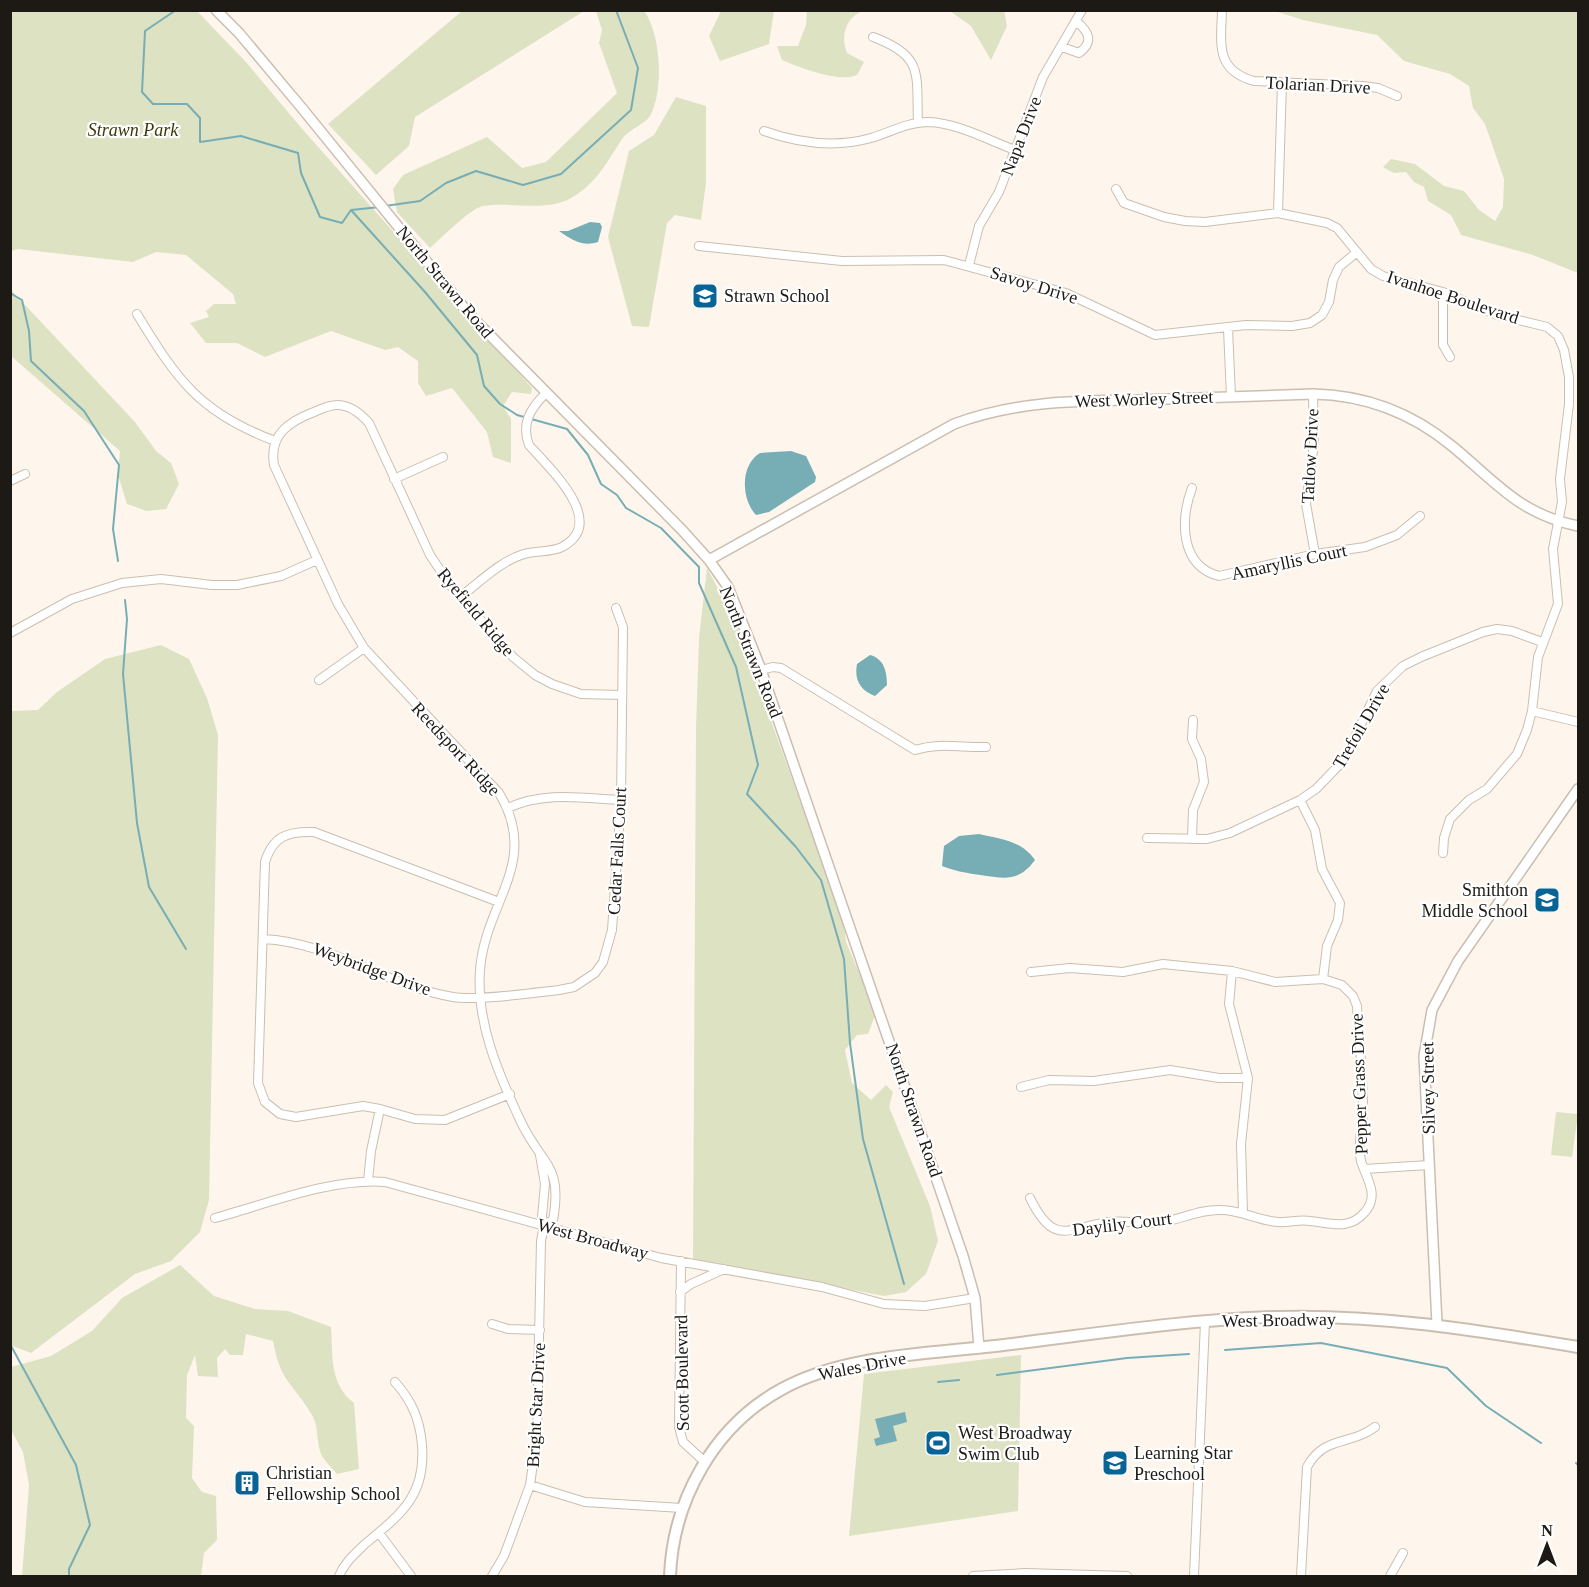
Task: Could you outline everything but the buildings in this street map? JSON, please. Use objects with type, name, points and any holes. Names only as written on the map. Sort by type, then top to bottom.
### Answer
[{"type":"main road","name":"West Broadway","points":[[979,1348],[1205,1322],[1274,1317],[1437,1324],[1578,1347]]},
{"type":"main road","name":"Wales Drive","points":[[705,1462],[742,1418],[783,1389],[802,1380],[828,1370],[874,1360],[979,1348]]},
{"type":"main road","points":[[670,1576],[682,1509],[705,1462]]},
{"type":"street","name":"North Strawn Road","points":[[216,10],[247,42],[470,315],[710,560],[728,587],[761,670],[853,930],[963,1256],[975,1298],[979,1348]]},
{"type":"street","name":"Napa Drive","points":[[969,265],[979,226],[999,192],[1043,77],[1082,10]]},
{"type":"street","name":"Tolarian Drive","points":[[1222,10],[1222,51],[1233,72],[1254,81],[1378,88],[1396,96]]},
{"type":"street","points":[[1062,47],[1079,53],[1088,47],[1090,39],[1086,30],[1077,22]]},
{"type":"street","points":[[873,37],[904,52],[913,63],[916,72],[918,123]]},
{"type":"street","points":[[1278,213],[1282,83]]},
{"type":"street","points":[[764,131],[795,140],[836,144],[871,138],[918,123],[950,126],[1015,150]]},
{"type":"street","name":"Ivanhoe Boulevard","points":[[1116,189],[1124,203],[1164,217],[1185,221],[1229,220],[1278,213],[1327,223],[1337,228],[1356,253],[1383,276],[1443,292],[1497,315],[1547,327],[1558,336],[1564,350],[1569,377],[1569,404],[1560,479],[1562,502],[1560,522]]},
{"type":"street","name":"Savoy Drive","points":[[699,246],[810,259],[842,261],[924,259],[969,265],[1023,283],[1066,293],[1155,335],[1228,329],[1246,325],[1292,326],[1310,323],[1322,315],[1329,302],[1333,280],[1339,267],[1356,253]]},
{"type":"street","points":[[1443,292],[1443,345],[1450,357]]},
{"type":"street","points":[[137,314],[167,364],[190,392],[215,413],[251,432],[275,441]]},
{"type":"street","points":[[1228,329],[1231,397]]},
{"type":"street","points":[[460,597],[503,564],[522,555],[560,548],[571,541],[579,527],[579,515],[574,498],[530,446],[526,437],[528,416],[534,405],[545,394]]},
{"type":"street","name":"West Worley Street","points":[[710,560],[917,443],[985,412],[1027,404],[1312,394],[1335,394],[1373,401],[1407,416],[1451,445],[1512,499],[1560,522],[1578,526]]},
{"type":"street","name":"Tatlow Drive","points":[[1312,394],[1314,443],[1306,504],[1315,554]]},
{"type":"street","name":"Ryefield Ridge","points":[[275,441],[282,428],[309,414],[335,405],[354,410],[362,415],[369,423],[430,555],[460,597],[513,657],[535,675],[581,694],[622,695]]},
{"type":"street","name":"Reedsport Ridge","points":[[275,441],[272,454],[274,465],[317,560],[364,648],[499,793],[508,808],[516,832],[514,863],[482,949],[480,996],[486,1035],[510,1094],[540,1155],[551,1166],[557,1197],[553,1220],[544,1226],[542,1217],[544,1184],[540,1155]]},
{"type":"street","points":[[394,479],[443,457]]},
{"type":"street","points":[[10,481],[25,474]]},
{"type":"street","name":"Amaryllis Court","points":[[1192,488],[1187,502],[1187,545],[1194,562],[1208,573],[1219,576],[1233,575],[1315,554],[1365,547],[1384,541],[1408,527],[1420,516]]},
{"type":"street","points":[[1443,853],[1444,838],[1450,819],[1469,800],[1487,789],[1517,754],[1527,730],[1542,642],[1558,604],[1553,564],[1560,522]]},
{"type":"street","points":[[10,633],[72,599],[122,583],[161,579],[212,585],[237,585],[281,576],[317,560]]},
{"type":"street","name":"Cedar Falls Court","points":[[480,996],[574,987],[595,973],[603,962],[612,930],[621,800],[623,627],[616,608]]},
{"type":"street","name":"Trefoil Drive","points":[[1147,838],[1192,839],[1230,833],[1300,800],[1316,789],[1344,760],[1377,691],[1403,666],[1483,632],[1497,629],[1512,631],[1542,642]]},
{"type":"street","points":[[319,680],[364,648]]},
{"type":"street","points":[[761,670],[781,668],[915,750],[945,744],[964,748],[986,747]]},
{"type":"street","points":[[1532,711],[1578,722]]},
{"type":"street","points":[[1192,839],[1193,810],[1204,782],[1201,759],[1192,739],[1193,720]]},
{"type":"street","name":"Silvey Street","points":[[1437,1324],[1424,1056],[1432,1010],[1458,961],[1578,789]]},
{"type":"street","points":[[508,808],[525,800],[548,796],[621,800]]},
{"type":"street","points":[[1031,972],[1070,968],[1123,972],[1163,964],[1232,971],[1275,982],[1323,979],[1328,946],[1338,920],[1340,903],[1322,869],[1315,830],[1300,800]]},
{"type":"street","points":[[499,902],[314,832],[288,833],[278,839],[269,849],[265,862],[258,1083],[265,1101],[280,1114],[296,1117],[363,1106],[415,1119],[445,1120],[510,1094]]},
{"type":"street","name":"Weybridge Drive","points":[[263,939],[285,940],[308,945],[439,994],[456,998],[480,996]]},
{"type":"street","points":[[1232,971],[1229,1004],[1248,1078],[1241,1144],[1243,1212]]},
{"type":"street","name":"Pepper Grass Drive","points":[[1323,979],[1333,980],[1349,992],[1357,1006],[1363,1112],[1360,1150],[1372,1194],[1366,1212]]},
{"type":"street","points":[[1021,1087],[1049,1080],[1094,1081],[1170,1070],[1219,1078],[1248,1078]]},
{"type":"street","points":[[368,1181],[370,1151],[380,1109]]},
{"type":"street","points":[[1364,1169],[1429,1164]]},
{"type":"street","name":"West Broadway","points":[[215,1218],[335,1186],[368,1181],[396,1185],[681,1261],[822,1287],[884,1304],[925,1306],[975,1298]]},
{"type":"street","name":"Daylily Court","points":[[1030,1198],[1043,1221],[1060,1230],[1071,1232],[1109,1222],[1155,1223],[1198,1211],[1243,1212],[1277,1222],[1302,1220],[1337,1226],[1349,1223],[1366,1212]]},
{"type":"street","name":"Bright Star Drive","points":[[492,1576],[504,1556],[530,1485],[537,1435],[541,1241],[544,1226]]},
{"type":"street","name":"Scott Boulevard","points":[[681,1261],[679,1427],[683,1442],[705,1462]]},
{"type":"street","points":[[680,1292],[706,1276],[724,1269]]},
{"type":"street","points":[[1194,1576],[1205,1322]]},
{"type":"street","points":[[492,1324],[508,1329],[540,1330]]},
{"type":"street","points":[[339,1576],[352,1556],[409,1505],[420,1485],[423,1459],[420,1424],[407,1395],[395,1382]]},
{"type":"street","points":[[1301,1576],[1307,1467],[1313,1455],[1325,1446],[1362,1437],[1375,1427]]},
{"type":"street","points":[[530,1485],[585,1502],[682,1509]]},
{"type":"street","points":[[378,1533],[411,1576]]},
{"type":"street","points":[[1390,1576],[1403,1553]]},
{"type":"street","points":[[973,1576],[1025,1573],[1127,1576]]},
{"type":"green space","name":"Strawn Park","points":[[10,11],[197,11],[245,61],[304,131],[532,388],[531,394],[512,392],[503,406],[511,419],[511,463],[493,457],[487,432],[452,388],[426,396],[418,383],[418,361],[398,347],[385,350],[331,331],[265,357],[237,343],[206,343],[190,323],[209,317],[206,311],[214,304],[236,304],[233,294],[186,255],[156,252],[133,262],[18,249],[11,251]]},
{"type":"green space","points":[[462,11],[584,11],[415,117],[409,146],[376,175],[328,124]]},
{"type":"green space","points":[[596,11],[644,11],[650,21],[657,47],[659,78],[650,116],[622,139],[596,177],[576,195],[565,201],[543,206],[483,206],[464,218],[430,248],[397,212],[393,189],[403,175],[487,137],[522,168],[546,162],[617,93],[599,43],[602,30]]},
{"type":"green space","points":[[721,11],[774,11],[769,44],[720,61],[709,36]]},
{"type":"green space","points":[[807,11],[862,11],[848,23],[844,34],[847,53],[864,62],[857,75],[830,76],[782,60],[777,46],[798,46],[806,25]]},
{"type":"green space","points":[[950,11],[1004,11],[1007,26],[991,60],[971,26]]},
{"type":"green space","points":[[1275,11],[1578,11],[1578,273],[1533,255],[1461,235],[1451,215],[1428,201],[1424,187],[1414,182],[1406,172],[1394,173],[1383,167],[1391,159],[1415,164],[1444,186],[1464,191],[1479,210],[1495,221],[1503,207],[1504,179],[1485,124],[1473,108],[1469,86],[1450,74],[1404,61],[1377,35],[1303,20]]},
{"type":"green space","points":[[676,97],[706,106],[706,183],[701,220],[675,215],[667,223],[649,327],[632,326],[608,237],[629,151],[654,135]]},
{"type":"green space","points":[[11,290],[135,422],[156,451],[171,463],[179,484],[166,509],[147,511],[127,504],[118,475],[120,451],[11,356]]},
{"type":"green space","points":[[707,568],[735,621],[844,923],[846,942],[876,1013],[868,1034],[857,1035],[845,1050],[852,1083],[871,1100],[886,1085],[893,1092],[889,1107],[930,1206],[938,1241],[926,1274],[906,1292],[884,1296],[693,1259],[696,729],[699,638]]},
{"type":"green space","points":[[161,645],[189,659],[207,698],[218,735],[209,1200],[200,1232],[171,1261],[135,1274],[31,1353],[10,1345],[11,711],[38,710],[57,692],[105,659]]},
{"type":"green space","points":[[1556,1112],[1578,1114],[1572,1157],[1551,1155]]},
{"type":"green space","points":[[180,1265],[214,1296],[255,1309],[288,1311],[331,1327],[336,1378],[340,1387],[354,1403],[359,1469],[337,1474],[327,1463],[320,1451],[314,1420],[283,1374],[273,1341],[246,1334],[243,1355],[230,1355],[225,1349],[217,1358],[218,1377],[198,1376],[195,1355],[187,1375],[186,1418],[194,1426],[192,1478],[202,1492],[216,1496],[217,1540],[204,1553],[201,1576],[22,1576],[29,1485],[23,1452],[11,1430],[11,1367],[51,1356],[92,1331],[122,1298]]},
{"type":"green space","name":"West Broadway Swim Club","points":[[1021,1355],[1018,1511],[849,1536],[864,1374]]},
{"type":"water","points":[[590,222],[600,223],[602,227],[598,242],[582,243],[559,231],[568,231]]},
{"type":"water","points":[[791,451],[806,456],[816,477],[815,482],[769,512],[756,515],[745,492],[746,474],[753,458],[760,453]]},
{"type":"water","points":[[870,655],[879,659],[886,675],[887,685],[875,696],[865,691],[856,675],[857,664]]},
{"type":"water","points":[[979,834],[1003,839],[1017,845],[1035,860],[1023,872],[1010,877],[956,871],[942,866],[944,846],[959,836]]},
{"type":"water","points":[[905,1412],[907,1422],[893,1426],[897,1441],[876,1446],[874,1439],[880,1437],[875,1419]]},
{"type":"waterway","points":[[176,10],[145,31],[142,92],[153,104],[187,104],[200,118],[200,142],[241,136],[298,153],[301,173],[320,217],[342,223],[351,210],[380,207]]},
{"type":"waterway","points":[[385,206],[420,201],[446,183],[476,171],[523,185],[561,174],[631,110],[638,68],[616,10]]},
{"type":"waterway","points":[[351,210],[425,292],[477,355],[484,386],[500,404],[517,415],[567,429],[588,455],[601,484],[617,495],[626,508],[661,528],[699,567],[699,583],[736,667],[758,765],[747,794],[796,847],[821,880],[844,959],[850,1043],[863,1139],[904,1284]]},
{"type":"waterway","points":[[10,293],[22,300],[29,331],[31,361],[84,411],[119,465],[113,529],[118,561]]},
{"type":"waterway","points":[[125,600],[127,619],[123,674],[137,823],[149,887],[186,949]]},
{"type":"waterway","points":[[1225,1350],[1321,1343],[1447,1368],[1486,1406],[1541,1443]]},
{"type":"waterway","points":[[10,1344],[76,1465],[90,1525],[69,1569],[69,1576]]},
{"type":"waterway","points":[[997,1375],[1127,1358],[1189,1354]]},
{"type":"waterway","points":[[938,1382],[959,1380]]},
{"type":"place","name":"Strawn School","points":[[705,296]]},
{"type":"place","name":"Smithton Middle School","points":[[1547,900]]},
{"type":"place","name":"West Broadway Swim Club","points":[[938,1443]]},
{"type":"place","name":"Learning Star Preschool","points":[[1115,1463]]},
{"type":"place","name":"Christian Fellowship School","points":[[247,1483]]}]
